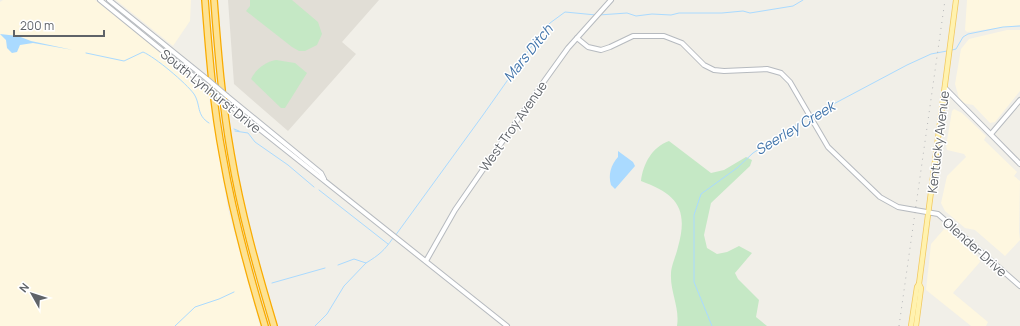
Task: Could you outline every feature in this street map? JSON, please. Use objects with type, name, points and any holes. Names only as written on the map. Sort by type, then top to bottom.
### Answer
[{"type":"highway","points":[[205,0],[211,79],[222,157],[241,242],[265,326]]},
{"type":"highway","points":[[214,0],[220,78],[231,155],[246,228],[274,326]]},
{"type":"main road","name":"South Lynhurst Drive","points":[[100,0],[317,177],[324,179],[507,326]]},
{"type":"main road","name":"South Lynhurst Drive","points":[[109,0],[321,173],[324,179]]},
{"type":"main road","name":"West Troy Avenue","points":[[426,261],[439,235],[548,75],[577,38],[611,0]]},
{"type":"main road","name":"Kentucky Avenue","points":[[911,326],[917,287],[919,284],[929,212],[956,0]]},
{"type":"main road","name":"Olender Drive","points":[[577,38],[590,48],[601,50],[631,37],[664,36],[682,43],[702,63],[714,70],[774,70],[788,80],[831,151],[882,199],[898,207],[938,214],[1020,286]]},
{"type":"main road","points":[[945,88],[1020,164]]},
{"type":"main road","points":[[991,134],[1020,100]]},
{"type":"main road","name":"Kentucky Avenue","points":[[916,326],[921,288],[919,284]]},
{"type":"shaded area","points":[[3,0],[95,0],[208,91],[228,209],[260,326],[0,326],[0,2]]},
{"type":"shaded area","points":[[116,0],[191,0],[190,21],[173,46]]},
{"type":"shaded area","points":[[228,0],[379,0],[342,42],[356,54],[288,131],[234,84]]},
{"type":"shaded area","points":[[967,0],[1020,0],[1020,25],[967,32],[965,30]]},
{"type":"shaded area","points":[[1007,30],[1020,30],[1020,91],[995,122],[990,123],[973,105],[963,103],[959,98],[955,84],[961,49],[969,39]]},
{"type":"shaded area","points":[[954,109],[962,113],[986,136],[984,140],[1017,172],[1014,176],[1020,181],[1020,240],[1005,256],[975,230],[965,228],[945,211],[941,203],[947,176],[966,157],[964,154],[947,150],[946,146],[952,111]]},
{"type":"shaded area","points":[[944,229],[948,230],[979,258],[980,262],[953,293],[988,322],[986,326],[971,326],[926,290],[931,244]]},
{"type":"green space","points":[[250,0],[292,0],[318,22],[322,34],[317,45],[305,51],[299,51],[292,47],[246,11],[250,6]]},
{"type":"green space","points":[[276,60],[295,63],[307,73],[285,108],[281,108],[251,79],[261,66]]},
{"type":"green space","points":[[669,141],[711,173],[724,170],[746,157],[752,160],[750,166],[711,203],[704,235],[707,248],[717,254],[727,252],[739,246],[752,253],[735,273],[738,279],[759,300],[756,317],[767,326],[677,326],[678,319],[671,274],[681,234],[682,222],[680,212],[677,204],[671,197],[663,191],[641,181],[646,162],[649,157],[658,147]]},
{"type":"water","points":[[0,34],[18,36],[31,41],[73,50],[33,43],[20,45],[17,52],[12,53],[7,48],[6,40]]},
{"type":"water","points":[[618,151],[633,162],[635,166],[615,189],[611,185],[610,173],[612,166],[618,157]]},
{"type":"waterway","name":"Mars Ditch","points":[[599,15],[627,13],[636,16],[652,14],[671,15],[679,13],[722,13],[743,11],[750,13],[793,6],[803,0]]},
{"type":"waterway","name":"Mars Ditch","points":[[395,236],[536,40],[550,23],[565,12],[596,15]]},
{"type":"waterway","name":"Seerley Creek","points":[[952,50],[956,49],[963,37],[968,34],[1003,27],[1020,26]]},
{"type":"waterway","name":"Seerley Creek","points":[[811,116],[907,65],[931,54],[947,51]]},
{"type":"waterway","points":[[86,53],[124,61],[143,52],[155,59],[190,89],[196,98],[202,117],[209,123]]},
{"type":"waterway","name":"Seerley Creek","points":[[712,326],[694,282],[694,215],[701,194],[737,168],[753,153],[808,117]]},
{"type":"waterway","points":[[234,129],[239,131]]},
{"type":"waterway","points":[[235,131],[248,133],[255,142],[288,165],[314,187]]},
{"type":"waterway","points":[[319,190],[388,244]]},
{"type":"waterway","name":"Mars Ditch","points":[[338,265],[354,259],[366,263],[381,252],[393,238]]},
{"type":"waterway","points":[[315,326],[327,314],[344,286],[366,263]]},
{"type":"waterway","name":"Mars Ditch","points":[[272,283],[325,268]]},
{"type":"waterway","name":"Mars Ditch","points":[[175,326],[195,307],[234,292]]},
{"type":"railway","points":[[899,326],[945,0]]}]
